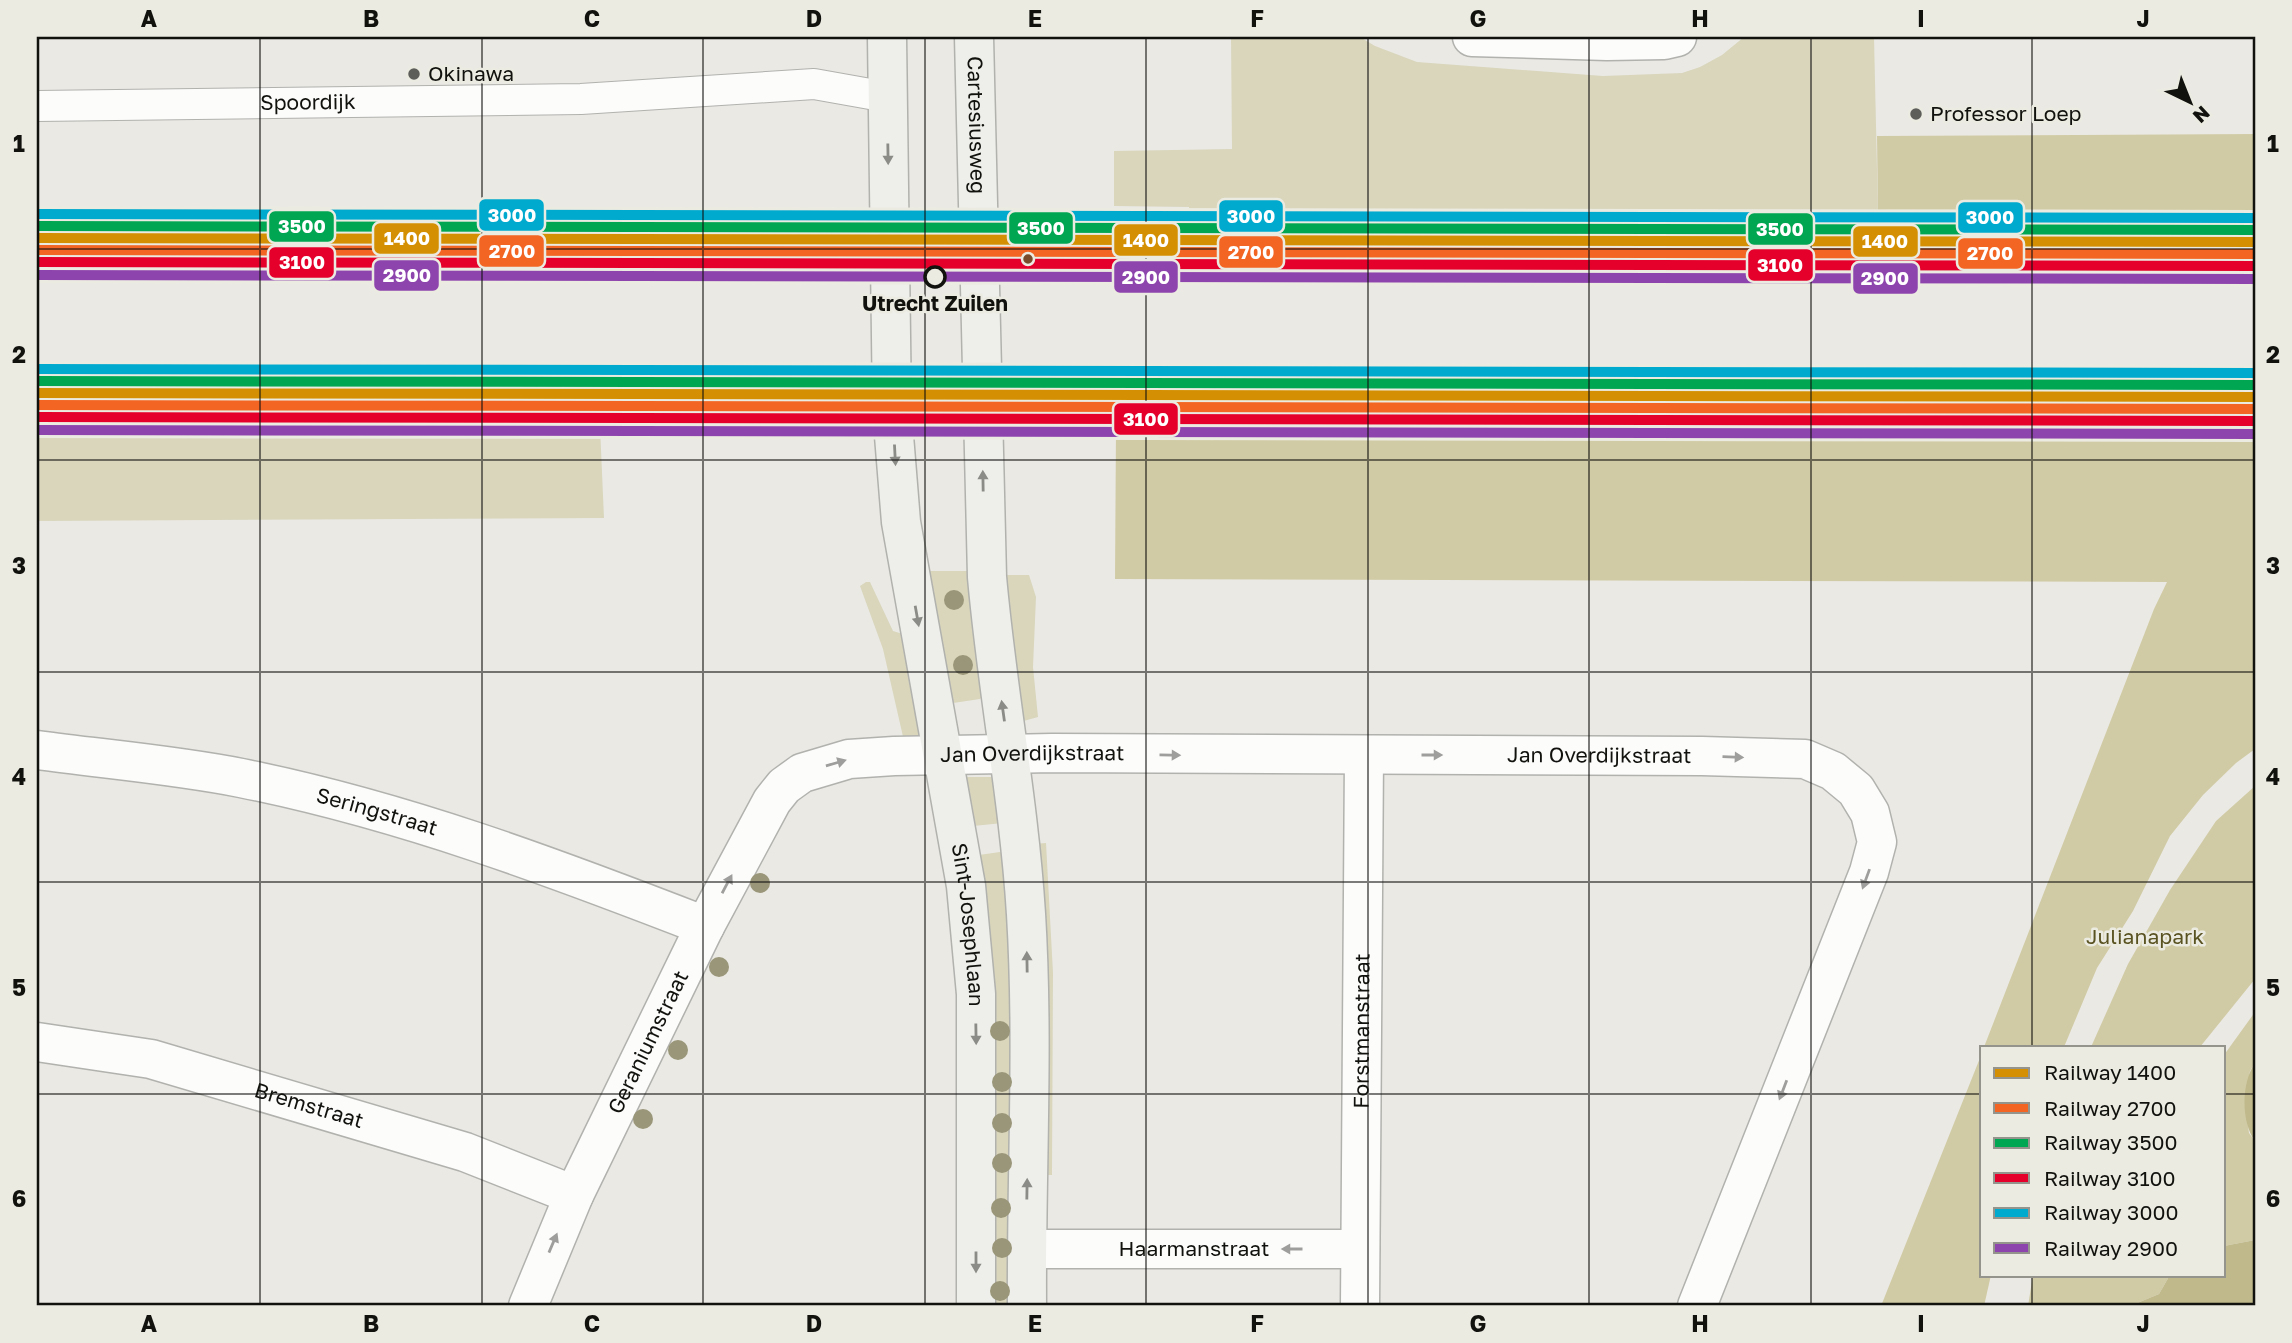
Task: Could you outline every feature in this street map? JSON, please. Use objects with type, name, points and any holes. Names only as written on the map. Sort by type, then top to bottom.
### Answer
[{"type":"main road","points":[[887,37],[887,97]]},
{"type":"main road","name":"Cartesiusweg","points":[[974,37],[985,549],[992,635],[1010,755]]},
{"type":"main road","name":"Sint-Josephlaan","points":[[887,97],[892,411],[901,522],[966,886],[976,994],[976,1306]]},
{"type":"main road","points":[[1010,755],[1024,897],[1027,963],[1027,1306]]},
{"type":"street","points":[[1472,37],[1607,41],[1664,40],[1677,37]]},
{"type":"street","name":"Seringstraat","points":[[37,750],[239,777],[383,813],[530,859],[705,926]]},
{"type":"street","name":"Jan Overdijkstraat","points":[[784,786],[802,773],[849,760],[1052,753],[1805,758],[1833,771],[1856,790],[1870,813],[1877,842],[1869,872],[1697,1306]]},
{"type":"street","name":"Forstmanstraat","points":[[1360,1306],[1364,755]]},
{"type":"street","name":"Geraniumstraat","points":[[528,1306],[574,1195],[705,926],[772,801],[784,786]]},
{"type":"street","name":"Bremstraat","points":[[37,1042],[151,1059],[465,1152],[574,1195]]},
{"type":"street","name":"Haarmanstraat","points":[[1026,1249],[1360,1249]]},
{"type":"lane","name":"Spoordijk","points":[[37,106],[581,99],[814,84],[887,97]]},
{"type":"shaded area","points":[[1231,37],[1360,37],[1375,46],[1417,62],[1603,76],[1682,73],[1722,55],[1744,37],[1874,37],[1878,213],[1189,216],[1189,207],[1114,206],[1114,151],[1232,149]]},
{"type":"shaded area","points":[[600,427],[604,518],[37,521],[37,429]]},
{"type":"shaded area","points":[[925,571],[972,571],[985,694],[980,699],[953,703]]},
{"type":"shaded area","points":[[1002,575],[1029,575],[1036,597],[1033,667],[1038,717],[1020,722]]},
{"type":"shaded area","points":[[870,582],[893,631],[906,635],[928,742],[904,741],[883,649],[860,586]]},
{"type":"shaded area","points":[[967,777],[995,777],[1003,823],[973,826],[963,780]]},
{"type":"shaded area","points":[[1046,843],[1053,973],[1052,1175],[1040,1175],[1033,844]]},
{"type":"shaded area","points":[[1007,851],[1012,968],[1012,1306],[991,1306],[979,855]]},
{"type":"shaded area","points":[[2255,1063],[2255,1141],[2247,1124],[2244,1102],[2247,1081]]},
{"type":"shaded area","points":[[2255,1240],[2255,1306],[2130,1306],[2159,1294],[2169,1276],[2226,1276],[2226,1246]]},
{"type":"green space","points":[[2255,134],[2255,216],[1878,213],[1877,136]]},
{"type":"green space","points":[[1116,428],[2255,437],[2255,749],[2236,763],[2203,795],[2170,836],[2133,911],[2097,968],[2064,1046],[1984,1046],[2154,609],[2167,582],[1115,579]]},
{"type":"green space","name":"Julianapark","points":[[2255,786],[2255,979],[2201,1046],[2091,1046],[2128,964],[2170,890],[2216,821]]},
{"type":"green space","points":[[2255,1012],[2255,1063],[2250,1071],[2245,1104],[2249,1133],[2255,1141],[2255,1240],[2226,1246],[2226,1052]]},
{"type":"green space","points":[[1980,1058],[1980,1276],[1991,1276],[1984,1306],[1881,1306]]},
{"type":"green space","points":[[2033,1276],[2169,1276],[2159,1294],[2130,1306],[2028,1306]]},
{"type":"rail line","name":"3000","points":[[37,214],[2255,218]]},
{"type":"rail line","name":"3500","points":[[37,226],[2255,230]]},
{"type":"rail line","name":"1400","points":[[37,238],[2255,242]]},
{"type":"rail line","name":"2700","points":[[37,250],[2255,254]]},
{"type":"rail line","name":"3100","points":[[37,262],[2255,266]]},
{"type":"rail line","name":"2900","points":[[37,275],[2255,279]]},
{"type":"rail line","name":"3000","points":[[37,369],[2255,373]]},
{"type":"rail line","name":"3500","points":[[37,381],[2255,385]]},
{"type":"rail line","name":"1400","points":[[37,393],[2255,397]]},
{"type":"rail line","name":"2700","points":[[37,405],[2255,409]]},
{"type":"rail line","name":"3100","points":[[37,417],[2255,421]]},
{"type":"rail line","name":"2900","points":[[37,430],[2255,434]]},
{"type":"place","name":"Okinawa","points":[[414,74]]},
{"type":"place","name":"Professor Loep","points":[[1916,114]]},
{"type":"place","name":"Utrecht Zuilen","points":[[935,277]]}]
